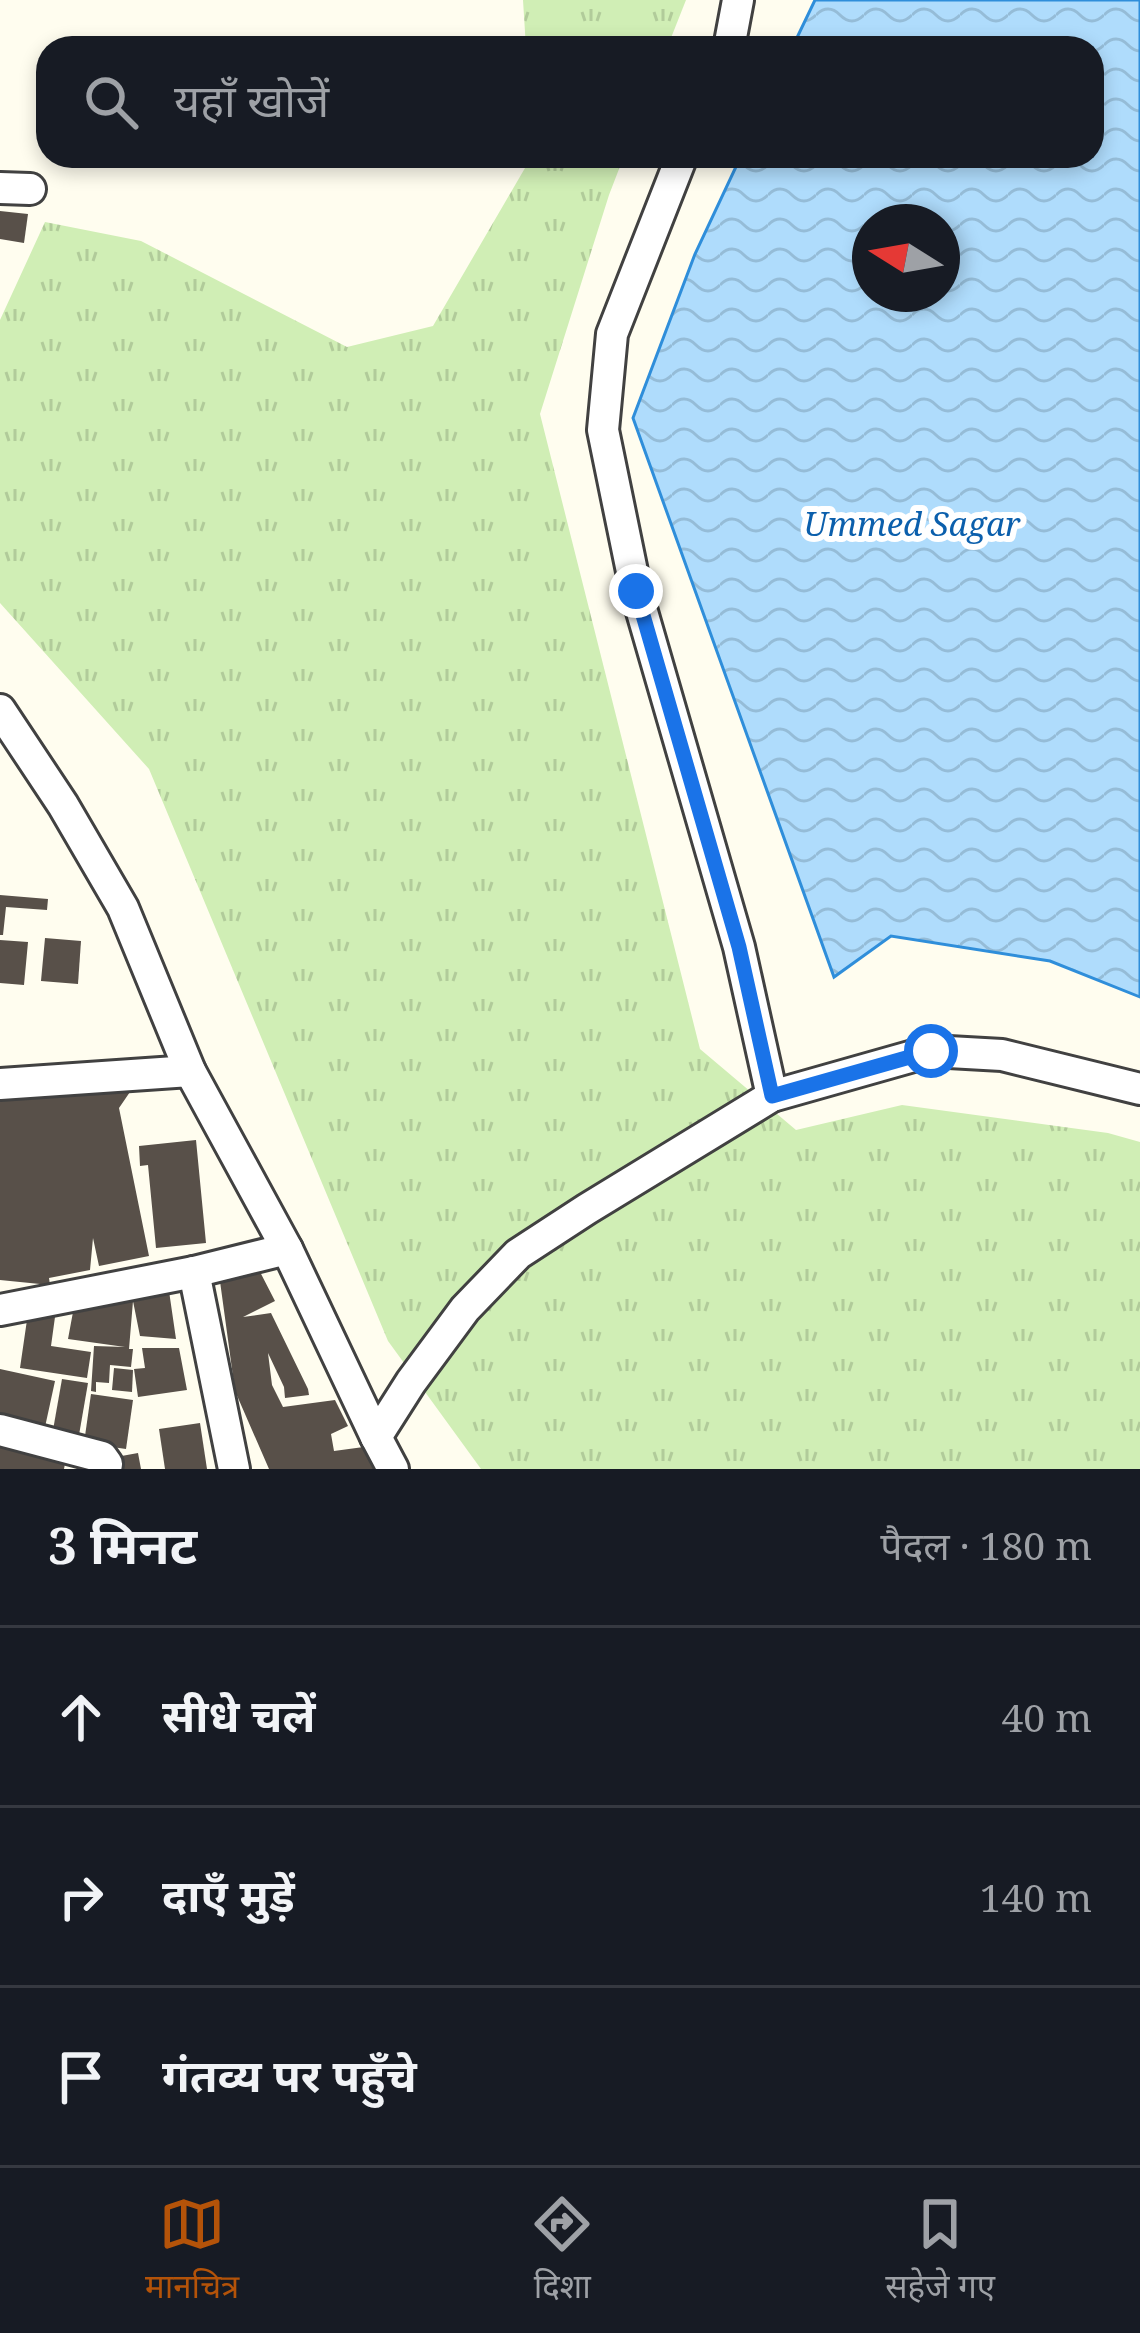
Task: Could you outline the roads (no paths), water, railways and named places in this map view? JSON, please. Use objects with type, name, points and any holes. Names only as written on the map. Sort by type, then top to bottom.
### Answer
[{"type":"street","points":[[731,36],[738,0]]},
{"type":"street","points":[[677,168],[612,334],[603,430],[636,591],[739,947],[772,1096]]},
{"type":"street","points":[[0,710],[123,908],[190,1071],[287,1249],[393,1469]]},
{"type":"street","points":[[376,1437],[465,1309],[518,1254],[772,1096],[931,1051],[1002,1055],[1140,1089]]},
{"type":"street","points":[[0,1084],[190,1071]]},
{"type":"street","points":[[0,1310],[287,1249]]},
{"type":"street","points":[[194,1272],[234,1469]]},
{"type":"street","points":[[0,1430],[102,1456],[106,1469]]},
{"type":"water","name":"Ummed Sagar","points":[[815,0],[1140,0],[1140,997],[1050,961],[891,936],[834,977],[633,418],[695,254],[735,168],[1104,168],[1104,36],[798,36]]}]
